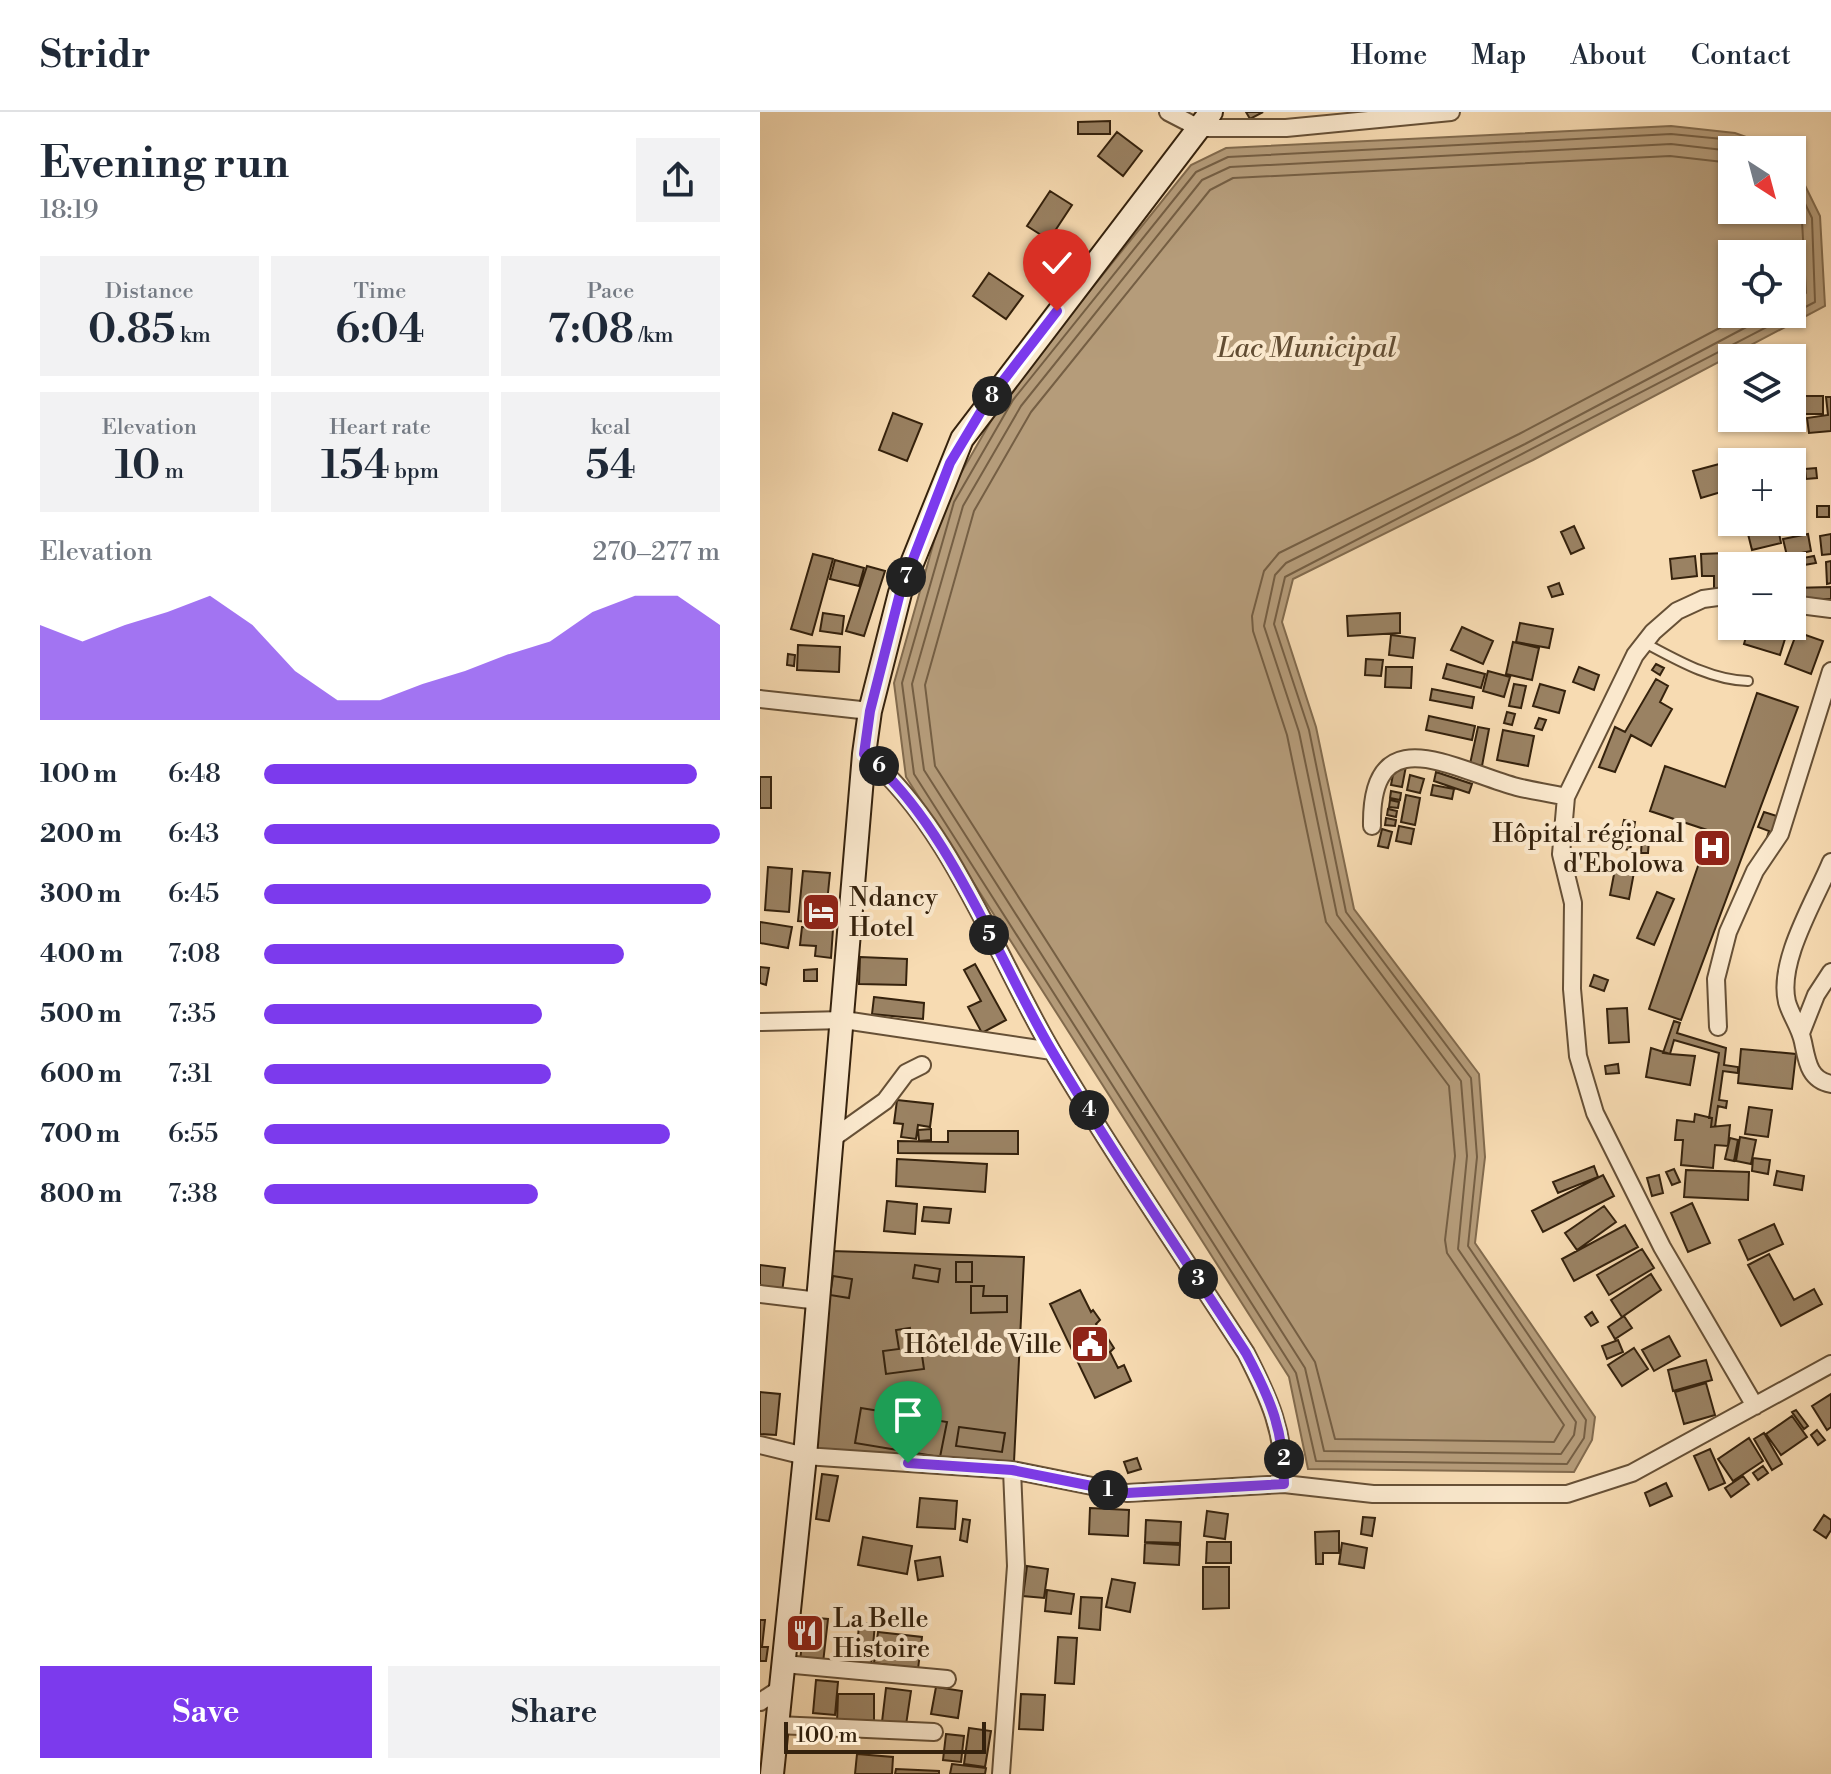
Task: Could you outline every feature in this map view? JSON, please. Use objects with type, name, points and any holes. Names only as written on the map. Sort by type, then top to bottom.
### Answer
[{"type":"street","points":[[1168,112],[1205,120],[1286,128],[1451,112]]},
{"type":"street","points":[[772,1774],[819,1301],[864,754],[870,711],[900,593],[962,439],[1205,120]]},
{"type":"street","points":[[1718,597],[1703,599],[1677,611],[1645,643],[1614,693],[1566,797],[1561,854],[1573,903],[1578,1056],[1595,1113],[1662,1247],[1755,1406]]},
{"type":"street","points":[[1806,606],[1831,609]]},
{"type":"street","points":[[1718,1027],[1716,979],[1728,932],[1755,871],[1780,834],[1831,671]]},
{"type":"street","points":[[760,699],[870,711]]},
{"type":"street","points":[[864,754],[903,791],[946,857],[1052,1051],[1246,1353],[1266,1390],[1284,1451],[1284,1484]]},
{"type":"street","points":[[1372,826],[1376,782],[1387,767],[1402,758],[1451,763],[1516,787],[1566,797]]},
{"type":"street","points":[[1831,862],[1792,947],[1786,999],[1801,1033],[1808,1069],[1823,1082],[1831,1084]]},
{"type":"street","points":[[1801,1033],[1816,995],[1831,972]]},
{"type":"street","points":[[760,1022],[844,1020],[1052,1051]]},
{"type":"street","points":[[833,1138],[885,1101],[906,1073],[922,1065]]},
{"type":"street","points":[[760,1294],[819,1301]]},
{"type":"street","points":[[760,1445],[805,1456],[1012,1470],[1127,1493],[1284,1484],[1373,1494],[1567,1494],[1632,1473],[1831,1364]]},
{"type":"street","points":[[1001,1774],[1016,1566],[1012,1470]]},
{"type":"street","points":[[783,1675],[947,1679]]},
{"type":"street","points":[[760,1702],[783,1675]]},
{"type":"street","points":[[777,1725],[934,1732]]},
{"type":"lane","points":[[1645,643],[1684,664],[1731,680],[1748,681]]},
{"type":"water","name":"Lac Municipal","points":[[1671,126],[1743,136],[1718,136],[1718,224],[1806,224],[1806,188],[1820,216],[1825,306],[1806,316],[1806,240],[1718,240],[1718,328],[1783,328],[1753,344],[1718,344],[1718,362],[1533,460],[1293,579],[1282,622],[1316,727],[1354,909],[1479,1074],[1485,1157],[1475,1243],[1595,1417],[1592,1440],[1574,1472],[1308,1469],[1289,1377],[906,777],[894,683],[946,499],[1006,395],[1191,165],[1226,148]]},
{"type":"building","points":[[1246,112],[1263,112],[1250,119]]},
{"type":"building","points":[[1110,121],[1110,134],[1078,134],[1078,122]]},
{"type":"building","points":[[1117,132],[1142,151],[1123,176],[1098,156]]},
{"type":"building","points":[[1050,191],[1072,205],[1049,240],[1027,226]]},
{"type":"building","points":[[1041,247],[1051,257],[1042,266],[1032,257]]},
{"type":"building","points":[[989,273],[1023,296],[1006,319],[973,296]]},
{"type":"building","points":[[1806,396],[1823,396],[1823,414],[1806,414]]},
{"type":"building","points":[[1826,397],[1831,397],[1831,431],[1809,433],[1807,418],[1828,415]]},
{"type":"building","points":[[893,413],[922,424],[907,461],[879,450]]},
{"type":"building","points":[[1718,464],[1718,493],[1701,498],[1693,471]]},
{"type":"building","points":[[1816,468],[1817,478],[1806,479],[1806,469]]},
{"type":"building","points":[[1817,506],[1829,506],[1829,517],[1817,517]]},
{"type":"building","points":[[1574,526],[1584,548],[1571,554],[1561,532]]},
{"type":"building","points":[[1806,534],[1811,551],[1786,552],[1783,539]]},
{"type":"building","points":[[1831,534],[1831,554],[1822,555],[1820,536]]},
{"type":"building","points":[[1748,536],[1780,536],[1781,543],[1752,550]]},
{"type":"building","points":[[1718,553],[1718,589],[1714,589],[1714,576],[1702,576],[1701,554]]},
{"type":"building","points":[[813,554],[833,559],[812,635],[791,629]]},
{"type":"building","points":[[1695,556],[1697,576],[1672,579],[1670,559]]},
{"type":"building","points":[[1814,556],[1816,563],[1806,565],[1806,557]]},
{"type":"building","points":[[835,560],[864,568],[859,586],[830,579]]},
{"type":"building","points":[[1831,561],[1831,583],[1827,584],[1826,562]]},
{"type":"building","points":[[867,566],[885,571],[864,636],[846,631]]},
{"type":"building","points":[[1559,583],[1563,594],[1552,597],[1548,587]]},
{"type":"building","points":[[1831,587],[1831,599],[1806,599],[1806,588]]},
{"type":"building","points":[[823,613],[844,616],[842,634],[820,631]]},
{"type":"building","points":[[1400,613],[1400,633],[1348,636],[1347,616]]},
{"type":"building","points":[[1520,623],[1553,629],[1549,648],[1516,642]]},
{"type":"building","points":[[1462,627],[1493,641],[1483,664],[1451,650]]},
{"type":"building","points":[[1391,635],[1415,638],[1413,658],[1389,655]]},
{"type":"building","points":[[1806,635],[1823,641],[1811,674],[1785,664],[1794,640],[1806,640]]},
{"type":"building","points":[[1745,640],[1785,640],[1780,655],[1744,644]]},
{"type":"building","points":[[1513,642],[1539,648],[1532,680],[1506,674]]},
{"type":"building","points":[[798,645],[840,647],[839,672],[797,670]]},
{"type":"building","points":[[788,654],[795,655],[794,666],[787,665]]},
{"type":"building","points":[[1366,659],[1383,660],[1381,676],[1365,675]]},
{"type":"building","points":[[1447,664],[1485,674],[1481,688],[1443,678]]},
{"type":"building","points":[[1656,664],[1664,668],[1660,675],[1652,670]]},
{"type":"building","points":[[1386,667],[1412,667],[1411,688],[1385,687]]},
{"type":"building","points":[[1579,667],[1599,675],[1594,690],[1573,682]]},
{"type":"building","points":[[1488,671],[1510,677],[1504,697],[1483,691]]},
{"type":"building","points":[[1656,679],[1668,686],[1660,702],[1672,709],[1651,746],[1631,735],[1615,772],[1599,767],[1615,727],[1625,732]]},
{"type":"building","points":[[1514,684],[1526,686],[1521,708],[1509,706]]},
{"type":"building","points":[[1540,684],[1565,691],[1559,713],[1533,706]]},
{"type":"building","points":[[1432,689],[1474,697],[1472,708],[1430,700]]},
{"type":"building","points":[[1757,693],[1798,707],[1681,1020],[1649,1009],[1710,831],[1650,811],[1665,766],[1725,787]]},
{"type":"building","points":[[1507,712],[1515,714],[1512,725],[1504,723]]},
{"type":"building","points":[[1429,716],[1475,726],[1472,740],[1426,730]]},
{"type":"building","points":[[1539,718],[1546,720],[1542,730],[1535,728]]},
{"type":"building","points":[[1478,727],[1489,729],[1482,766],[1470,764]]},
{"type":"building","points":[[1503,730],[1534,736],[1528,766],[1497,760]]},
{"type":"building","points":[[1395,764],[1406,766],[1402,787],[1391,785]]},
{"type":"building","points":[[1436,772],[1472,784],[1469,793],[1434,781]]},
{"type":"building","points":[[1410,775],[1424,779],[1420,793],[1407,790]]},
{"type":"building","points":[[760,777],[771,777],[771,808],[760,808]]},
{"type":"building","points":[[1433,785],[1454,789],[1452,799],[1431,795]]},
{"type":"building","points":[[1391,791],[1401,793],[1400,800],[1390,798]]},
{"type":"building","points":[[1406,795],[1420,798],[1415,825],[1401,822]]},
{"type":"building","points":[[1390,800],[1399,802],[1398,808],[1389,807]]},
{"type":"building","points":[[1388,809],[1397,811],[1396,817],[1387,815]]},
{"type":"building","points":[[1764,812],[1780,817],[1771,843],[1766,841],[1769,831],[1758,827]]},
{"type":"building","points":[[1386,818],[1396,820],[1395,826],[1385,825]]},
{"type":"building","points":[[1624,820],[1635,822],[1630,850],[1613,847],[1615,834],[1621,835]]},
{"type":"building","points":[[1399,826],[1414,829],[1411,844],[1396,841]]},
{"type":"building","points":[[1382,829],[1392,832],[1388,848],[1378,846]]},
{"type":"building","points":[[1642,839],[1649,839],[1648,853],[1641,853]]},
{"type":"building","points":[[1616,864],[1635,867],[1629,899],[1610,895]]},
{"type":"building","points":[[768,867],[792,869],[789,912],[765,910]]},
{"type":"building","points":[[803,871],[830,873],[825,923],[798,921]]},
{"type":"building","points":[[1657,892],[1674,899],[1654,945],[1637,938]]},
{"type":"building","points":[[760,922],[792,927],[788,948],[760,943]]},
{"type":"building","points":[[802,927],[833,929],[831,958],[815,956],[816,946],[800,945]]},
{"type":"building","points":[[860,957],[907,959],[906,985],[859,984]]},
{"type":"building","points":[[975,964],[1006,1020],[982,1033],[968,1007],[981,1001],[964,970]]},
{"type":"building","points":[[760,967],[769,968],[766,985],[760,983]]},
{"type":"building","points":[[817,969],[817,981],[804,981],[804,970]]},
{"type":"building","points":[[1594,975],[1608,980],[1604,991],[1590,986]]},
{"type":"building","points":[[874,997],[924,1003],[923,1019],[872,1014]]},
{"type":"building","points":[[1627,1008],[1629,1042],[1609,1043],[1607,1009]]},
{"type":"building","points":[[1674,1021],[1680,1023],[1677,1033],[1726,1048],[1724,1065],[1738,1067],[1738,1073],[1723,1071],[1719,1100],[1727,1101],[1726,1108],[1718,1106],[1715,1127],[1711,1127],[1712,1118],[1709,1118],[1719,1053],[1674,1040],[1670,1054],[1663,1053]]},
{"type":"building","points":[[1651,1048],[1670,1054],[1695,1056],[1690,1085],[1646,1077]]},
{"type":"building","points":[[1741,1049],[1796,1054],[1792,1089],[1738,1083]]},
{"type":"building","points":[[1618,1064],[1619,1073],[1606,1074],[1605,1066]]},
{"type":"building","points":[[897,1100],[933,1104],[930,1127],[918,1125],[916,1139],[901,1137],[903,1124],[894,1123]]},
{"type":"building","points":[[1749,1107],[1772,1110],[1768,1137],[1745,1134]]},
{"type":"building","points":[[1695,1114],[1712,1118],[1711,1127],[1730,1125],[1728,1146],[1715,1145],[1713,1168],[1681,1165],[1683,1140],[1675,1140],[1677,1120],[1694,1122]]},
{"type":"building","points":[[931,1129],[931,1140],[919,1141],[918,1130]]},
{"type":"building","points":[[948,1131],[1018,1131],[1018,1154],[898,1153],[898,1141],[948,1142]]},
{"type":"building","points":[[1740,1137],[1756,1140],[1751,1164],[1736,1161]]},
{"type":"building","points":[[1730,1138],[1738,1140],[1734,1161],[1725,1159]]},
{"type":"building","points":[[1753,1158],[1770,1160],[1768,1174],[1752,1171]]},
{"type":"building","points":[[897,1159],[987,1164],[985,1192],[896,1186]]},
{"type":"building","points":[[1594,1166],[1598,1177],[1558,1193],[1553,1182]]},
{"type":"building","points":[[1674,1169],[1680,1182],[1672,1185],[1666,1172]]},
{"type":"building","points":[[1686,1170],[1749,1172],[1748,1200],[1684,1197]]},
{"type":"building","points":[[1777,1171],[1804,1176],[1802,1190],[1774,1185]]},
{"type":"building","points":[[1603,1175],[1614,1196],[1543,1232],[1532,1211]]},
{"type":"building","points":[[1659,1175],[1663,1193],[1652,1196],[1647,1178]]},
{"type":"building","points":[[887,1201],[917,1204],[915,1234],[884,1231]]},
{"type":"building","points":[[1692,1203],[1710,1243],[1688,1252],[1671,1213]]},
{"type":"building","points":[[1604,1206],[1616,1222],[1577,1250],[1565,1233]]},
{"type":"building","points":[[924,1207],[951,1209],[949,1223],[922,1221]]},
{"type":"building","points":[[1774,1224],[1783,1244],[1748,1260],[1739,1240]]},
{"type":"building","points":[[1625,1225],[1638,1247],[1574,1281],[1562,1259]]},
{"type":"building","points":[[1642,1249],[1654,1268],[1609,1295],[1597,1275]]},
{"type":"building","points":[[831,1251],[1024,1257],[1014,1462],[816,1454]],"holes":[[[956,1262],[972,1262],[972,1282],[956,1282]],[[915,1265],[940,1269],[938,1282],[913,1278]],[[833,1276],[852,1279],[849,1298],[830,1295]],[[971,1286],[984,1286],[983,1296],[1007,1296],[1007,1312],[971,1313]],[[910,1328],[913,1349],[921,1348],[924,1369],[886,1374],[883,1351],[899,1349],[896,1330]],[[861,1408],[947,1422],[940,1457],[855,1443]],[[959,1427],[1005,1433],[1002,1452],[956,1446]]]},
{"type":"building","points":[[1769,1254],[1794,1300],[1814,1289],[1822,1304],[1781,1326],[1748,1265]]},
{"type":"building","points":[[956,1262],[972,1262],[972,1282],[956,1282]]},
{"type":"building","points":[[760,1265],[785,1268],[782,1293],[760,1291]]},
{"type":"building","points":[[915,1265],[940,1269],[938,1282],[913,1278]]},
{"type":"building","points":[[1651,1274],[1661,1290],[1622,1317],[1611,1300]]},
{"type":"building","points":[[833,1276],[852,1279],[849,1298],[830,1295]]},
{"type":"building","points":[[971,1286],[984,1286],[983,1296],[1007,1296],[1007,1312],[971,1313]]},
{"type":"building","name":"Hôtel de Ville","points":[[1080,1290],[1091,1312],[1093,1310],[1100,1320],[1096,1324],[1104,1340],[1107,1337],[1114,1348],[1110,1352],[1118,1368],[1124,1365],[1131,1381],[1095,1398],[1050,1304]]},
{"type":"building","points":[[1592,1312],[1598,1322],[1591,1326],[1585,1317]]},
{"type":"building","points":[[1624,1316],[1632,1328],[1615,1339],[1608,1327]]},
{"type":"building","points":[[910,1328],[913,1349],[921,1348],[924,1369],[886,1374],[883,1351],[899,1349],[896,1330]]},
{"type":"building","points":[[1669,1336],[1680,1356],[1654,1371],[1642,1350]]},
{"type":"building","points":[[1618,1340],[1623,1352],[1607,1359],[1602,1346]]},
{"type":"building","points":[[1634,1348],[1648,1369],[1622,1386],[1608,1365]]},
{"type":"building","points":[[1706,1360],[1712,1380],[1673,1391],[1668,1370]]},
{"type":"building","points":[[1706,1383],[1715,1415],[1684,1424],[1675,1392]]},
{"type":"building","points":[[760,1392],[780,1394],[776,1435],[760,1434]]},
{"type":"building","points":[[1831,1394],[1831,1427],[1827,1430],[1812,1406]]},
{"type":"building","points":[[861,1408],[947,1422],[940,1457],[855,1443]]},
{"type":"building","points":[[1796,1410],[1808,1426],[1804,1429],[1792,1412]]},
{"type":"building","points":[[1792,1416],[1807,1437],[1781,1455],[1766,1434]]},
{"type":"building","points":[[959,1427],[1005,1433],[1002,1452],[956,1446]]},
{"type":"building","points":[[1817,1430],[1825,1440],[1818,1445],[1811,1435]]},
{"type":"building","points":[[1764,1433],[1782,1464],[1772,1470],[1754,1439]]},
{"type":"building","points":[[1749,1438],[1763,1461],[1733,1481],[1718,1459]]},
{"type":"building","points":[[1710,1449],[1725,1483],[1709,1490],[1694,1456]]},
{"type":"building","points":[[1137,1458],[1141,1469],[1128,1473],[1124,1462]]},
{"type":"building","points":[[1763,1466],[1768,1473],[1758,1480],[1753,1473]]},
{"type":"building","points":[[822,1474],[838,1476],[829,1521],[816,1519]]},
{"type":"building","points":[[1743,1476],[1749,1484],[1731,1497],[1725,1488]]},
{"type":"building","points":[[1666,1483],[1672,1496],[1650,1506],[1645,1493]]},
{"type":"building","points":[[920,1498],[957,1501],[955,1529],[917,1527]]},
{"type":"building","points":[[1090,1508],[1129,1510],[1128,1536],[1089,1534]]},
{"type":"building","points":[[1207,1511],[1228,1514],[1225,1539],[1204,1536]]},
{"type":"building","points":[[1824,1515],[1831,1520],[1831,1530],[1826,1538],[1814,1530]]},
{"type":"building","points":[[1363,1517],[1375,1518],[1372,1536],[1361,1534]]},
{"type":"building","points":[[963,1519],[970,1520],[967,1542],[960,1540]]},
{"type":"building","points":[[1146,1520],[1181,1522],[1180,1543],[1145,1542]]},
{"type":"building","points":[[1339,1531],[1339,1553],[1323,1553],[1323,1564],[1316,1564],[1315,1532]]},
{"type":"building","points":[[863,1537],[912,1546],[907,1574],[858,1565]]},
{"type":"building","points":[[1207,1542],[1231,1542],[1231,1563],[1206,1563]]},
{"type":"building","points":[[1145,1543],[1180,1545],[1179,1565],[1144,1563]]},
{"type":"building","points":[[1342,1543],[1367,1548],[1364,1568],[1339,1564]]},
{"type":"building","points":[[940,1557],[943,1576],[918,1580],[915,1561]]},
{"type":"building","points":[[1027,1566],[1048,1569],[1044,1598],[1023,1596]]},
{"type":"building","points":[[1203,1567],[1229,1567],[1229,1608],[1203,1609]]},
{"type":"building","points":[[1112,1579],[1135,1583],[1130,1612],[1106,1607]]},
{"type":"building","points":[[1047,1590],[1074,1594],[1071,1614],[1045,1611]]},
{"type":"building","points":[[1081,1597],[1102,1598],[1100,1630],[1079,1628]]},
{"type":"building","points":[[805,1617],[828,1619],[823,1663],[800,1661]]},
{"type":"building","points":[[760,1620],[765,1620],[762,1647],[768,1647],[766,1661],[760,1661]]},
{"type":"building","points":[[859,1623],[875,1624],[871,1667],[856,1666]]},
{"type":"building","points":[[878,1632],[922,1637],[918,1669],[874,1663]]},
{"type":"building","points":[[1058,1637],[1077,1638],[1074,1684],[1055,1683]]},
{"type":"building","points":[[816,1680],[838,1682],[835,1715],[813,1713]]},
{"type":"building","points":[[936,1687],[962,1691],[958,1718],[931,1714]]},
{"type":"building","points":[[886,1688],[911,1691],[906,1725],[882,1722]]},
{"type":"building","points":[[838,1694],[874,1694],[874,1722],[837,1722]]},
{"type":"building","points":[[1021,1694],[1045,1695],[1043,1730],[1019,1729]]},
{"type":"building","points":[[969,1728],[991,1731],[985,1767],[964,1764]]},
{"type":"building","points":[[946,1734],[964,1736],[961,1762],[943,1760]]},
{"type":"building","points":[[857,1754],[893,1757],[892,1774],[855,1774]]},
{"type":"building","points":[[952,1764],[986,1768],[985,1774],[950,1774]]},
{"type":"building","points":[[896,1769],[939,1771],[939,1774],[895,1774]]},
{"type":"place","name":"Hôpital régional d'Ebolowa","points":[[1712,848]]},
{"type":"place","name":"Ndancy Hotel","points":[[821,912]]},
{"type":"place","name":"Hôtel de Ville","points":[[1090,1344]]},
{"type":"place","name":"La Belle Histoire","points":[[805,1633]]},
{"type":"route","points":[[908,1463],[1012,1470],[1127,1493],[1284,1484],[1284,1451],[1272,1403],[1246,1353],[1052,1051],[946,857],[903,791],[864,754],[870,711],[900,593],[950,463],[986,403],[1057,311]]}]
